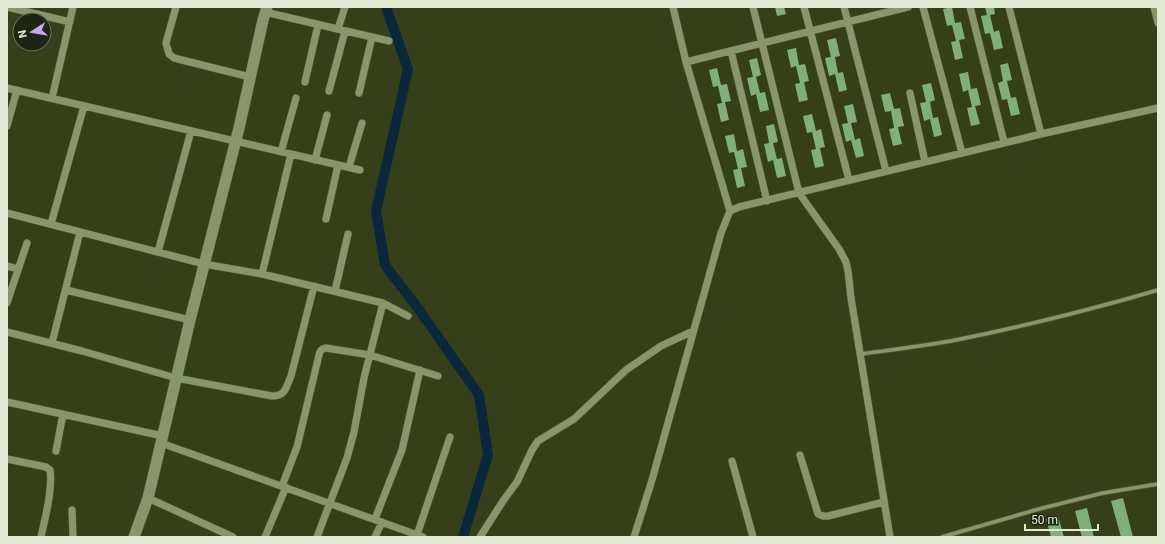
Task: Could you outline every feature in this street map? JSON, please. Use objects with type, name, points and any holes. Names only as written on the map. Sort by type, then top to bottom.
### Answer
[{"type":"street","points":[[7,7],[70,22]]},
{"type":"street","points":[[52,98],[73,7]]},
{"type":"street","points":[[176,7],[166,42],[169,54],[174,58],[250,77]]},
{"type":"street","points":[[329,91],[345,7]]},
{"type":"street","points":[[634,537],[652,480],[721,233],[730,211],[686,62],[673,7]]},
{"type":"street","points":[[753,7],[799,192],[846,262],[890,537]]},
{"type":"street","points":[[804,7],[848,180]]},
{"type":"street","points":[[844,7],[886,171]]},
{"type":"street","points":[[686,62],[848,22],[885,10],[908,7]]},
{"type":"street","points":[[923,7],[962,153]]},
{"type":"street","points":[[970,7],[1004,142]]},
{"type":"street","points":[[1009,7],[1041,134]]},
{"type":"street","points":[[1154,7],[1158,23]]},
{"type":"street","points":[[134,537],[148,498],[190,320],[236,142],[266,10],[318,25],[389,41]]},
{"type":"street","points":[[305,82],[318,25]]},
{"type":"street","points":[[359,93],[372,37]]},
{"type":"street","points":[[731,51],[767,200]]},
{"type":"street","points":[[7,88],[360,170]]},
{"type":"street","points":[[7,126],[17,90]]},
{"type":"street","points":[[910,94],[925,162]]},
{"type":"street","points":[[281,152],[296,98]]},
{"type":"street","points":[[51,224],[84,106]]},
{"type":"street","points":[[730,211],[767,200],[1004,142],[1158,108]]},
{"type":"street","points":[[315,160],[327,115]]},
{"type":"street","points":[[349,167],[362,123]]},
{"type":"street","points":[[158,252],[191,131]]},
{"type":"street","points":[[262,274],[291,154]]},
{"type":"street","points":[[326,219],[338,165]]},
{"type":"street","points":[[7,212],[204,264],[262,274],[383,303],[408,316]]},
{"type":"street","points":[[52,343],[80,232]]},
{"type":"street","points":[[335,291],[348,234]]},
{"type":"street","points":[[7,303],[27,243]]},
{"type":"street","points":[[7,266],[18,269]]},
{"type":"street","points":[[7,332],[52,343],[176,378],[272,396],[282,395],[291,376],[314,286]]},
{"type":"street","points":[[66,290],[190,320]]},
{"type":"street","points":[[317,537],[347,458],[383,303]]},
{"type":"street","points":[[480,537],[502,501],[517,482],[532,450],[538,441],[574,420],[626,370],[661,346],[693,331]]},
{"type":"street","points":[[265,537],[297,447],[320,351],[322,349],[326,348],[370,355],[438,376]]},
{"type":"street","points":[[375,537],[378,521],[402,450],[420,370]]},
{"type":"street","points":[[7,402],[63,414],[162,440],[284,487],[420,536],[450,437]]},
{"type":"street","points":[[56,451],[63,414]]},
{"type":"street","points":[[800,454],[818,514],[828,516],[884,502]]},
{"type":"street","points":[[7,459],[46,467],[50,470],[51,476],[47,509],[41,537]]},
{"type":"street","points":[[732,461],[753,537]]},
{"type":"street","points":[[148,498],[233,537]]},
{"type":"street","points":[[72,510],[74,537]]},
{"type":"lane","points":[[861,354],[981,335],[1089,310],[1158,290]]},
{"type":"lane","points":[[942,537],[1103,493],[1158,484]]},
{"type":"building","points":[[775,7],[784,7],[786,14],[777,16]]},
{"type":"building","points":[[952,7],[955,23],[961,22],[965,39],[959,40],[963,58],[955,60],[951,42],[956,41],[952,25],[947,26],[943,9]]},
{"type":"building","points":[[985,7],[994,7],[995,14],[990,15],[994,32],[999,30],[1003,48],[994,50],[990,33],[985,34],[981,16],[987,15]]},
{"type":"building","points":[[836,38],[840,56],[835,57],[838,73],[843,72],[847,90],[839,92],[835,74],[829,76],[825,58],[831,57],[827,40]]},
{"type":"building","points":[[796,48],[799,65],[805,64],[809,81],[804,82],[808,100],[799,102],[795,84],[800,83],[796,66],[791,68],[787,50]]},
{"type":"building","points":[[757,58],[761,75],[756,77],[760,93],[765,92],[769,110],[760,112],[756,94],[751,96],[747,78],[753,77],[749,60]]},
{"type":"building","points":[[1008,63],[1012,80],[1007,81],[1011,98],[1016,97],[1020,114],[1011,116],[1007,99],[1002,100],[998,83],[1003,81],[1000,65]]},
{"type":"building","points":[[717,68],[721,85],[727,84],[731,101],[725,102],[729,120],[721,122],[717,104],[722,103],[718,86],[713,87],[709,70]]},
{"type":"building","points":[[968,72],[971,89],[977,88],[981,105],[975,106],[980,124],[971,126],[967,108],[972,107],[968,90],[963,92],[959,74]]},
{"type":"building","points":[[931,83],[935,100],[930,102],[933,118],[938,117],[942,135],[934,137],[930,119],[924,121],[920,103],[926,102],[922,85]]},
{"type":"building","points":[[890,93],[894,109],[900,108],[904,126],[898,127],[902,144],[893,146],[889,129],[894,128],[891,111],[885,112],[881,95]]},
{"type":"building","points":[[853,104],[857,122],[851,123],[855,140],[860,138],[864,156],[856,158],[851,140],[846,142],[842,124],[848,123],[844,106]]},
{"type":"building","points":[[812,114],[816,131],[821,129],[825,147],[820,148],[824,166],[815,168],[811,150],[816,149],[812,132],[807,133],[803,116]]},
{"type":"building","points":[[774,124],[778,142],[773,143],[777,159],[782,158],[786,176],[777,178],[773,160],[768,162],[764,144],[769,143],[766,126]]},
{"type":"building","points":[[734,134],[737,151],[743,149],[747,167],[741,168],[745,186],[737,188],[733,170],[738,169],[734,152],[729,153],[725,136]]},
{"type":"building","points":[[1123,498],[1133,537],[1121,537],[1111,501]]},
{"type":"building","points":[[1087,508],[1094,537],[1082,537],[1075,511]]},
{"type":"building","points":[[1058,516],[1064,537],[1051,537],[1046,519]]},
{"type":"waterway","points":[[386,7],[408,69],[376,211],[385,265],[420,311],[479,395],[488,455],[463,537]]}]
